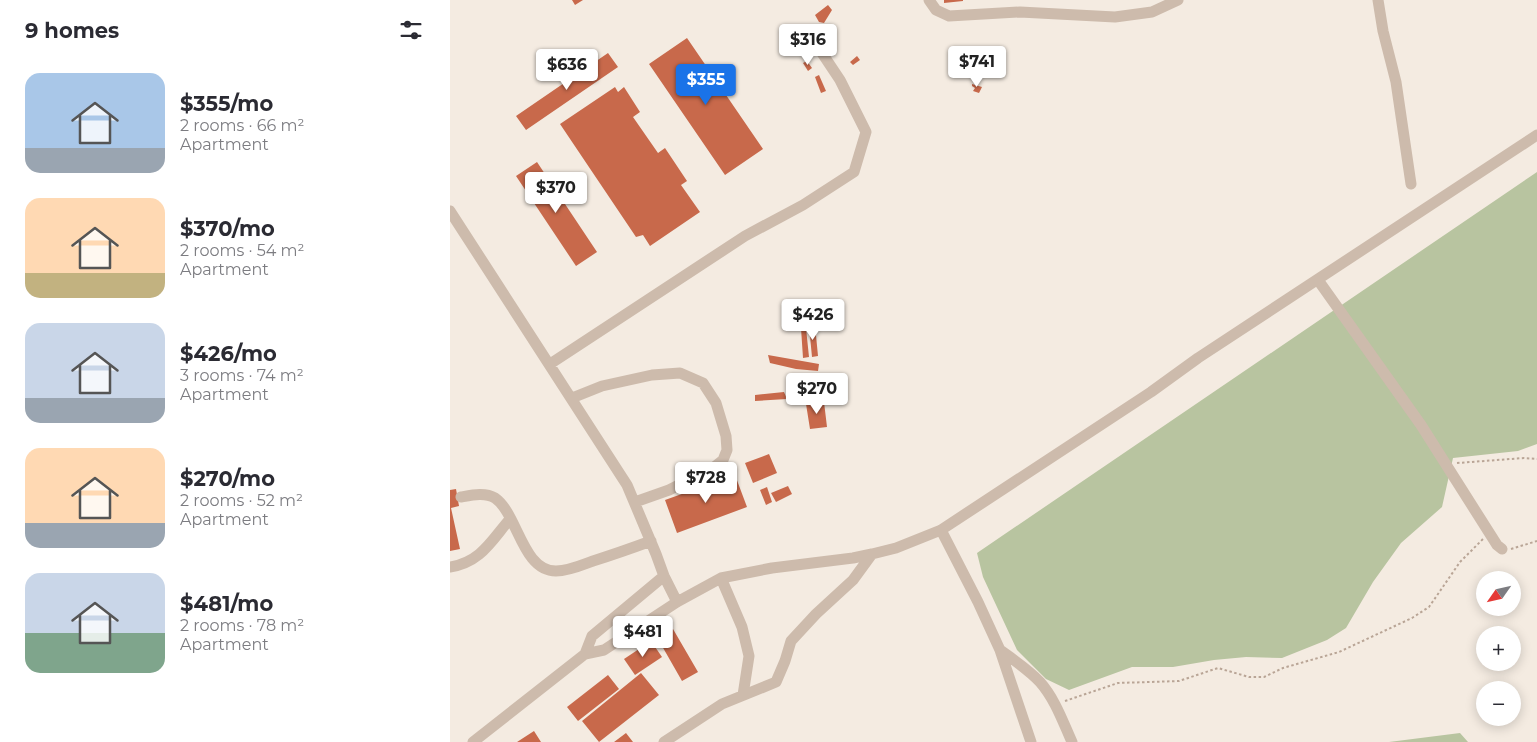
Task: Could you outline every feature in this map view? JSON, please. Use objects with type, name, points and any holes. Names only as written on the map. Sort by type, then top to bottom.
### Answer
[{"type":"lane","points":[[929,0],[936,10],[949,16],[1020,12],[1115,17],[1152,12],[1178,0]]},
{"type":"lane","points":[[1378,0],[1383,31],[1396,82],[1411,184]]},
{"type":"lane","points":[[550,364],[745,236],[803,205],[854,172],[866,132],[840,80],[810,35]]},
{"type":"lane","points":[[473,742],[585,654],[604,650],[677,602],[720,578],[772,568],[872,554],[896,548],[941,530],[1537,135]]},
{"type":"lane","points":[[450,211],[627,485],[664,576],[677,602]]},
{"type":"lane","points":[[1318,280],[1448,464],[1497,545],[1502,549]]},
{"type":"lane","points":[[572,398],[602,386],[652,375],[680,373],[703,383],[716,403],[726,436],[727,450],[723,460],[713,468],[669,490],[635,502]]},
{"type":"lane","points":[[461,497],[484,494],[494,498],[503,506],[522,544],[544,569],[556,571],[573,568],[651,541]]},
{"type":"lane","points":[[450,568],[475,559],[487,548],[510,519]]},
{"type":"lane","points":[[941,530],[1000,650],[1031,742]]},
{"type":"lane","points":[[664,742],[722,704],[776,682],[786,661],[791,641],[816,614],[853,580],[872,554]]},
{"type":"lane","points":[[585,654],[592,636],[664,576]]},
{"type":"lane","points":[[720,578],[742,627],[749,656],[743,695]]},
{"type":"lane","points":[[1000,650],[1042,683],[1056,705],[1072,742]]},
{"type":"path","points":[[1448,464],[1524,458],[1537,459]]},
{"type":"path","points":[[1056,705],[1118,682],[1179,681],[1218,668],[1249,677],[1264,677],[1283,668],[1339,652],[1412,618],[1429,607],[1469,552],[1491,534]]},
{"type":"path","points":[[1502,549],[1509,550],[1537,541]]},
{"type":"green space","points":[[1537,172],[1537,444],[1518,451],[1453,458],[1442,507],[1401,543],[1373,582],[1346,628],[1327,640],[1282,658],[1246,657],[1173,667],[1132,667],[1069,690],[1046,679],[1017,650],[983,577],[977,553]]},
{"type":"green space","points":[[1460,733],[1468,742],[1389,742]]},
{"type":"building","points":[[572,0],[583,0],[575,5]]},
{"type":"building","points":[[944,0],[963,0],[963,1],[944,3]]},
{"type":"building","points":[[828,5],[832,10],[824,23],[819,22],[815,15]]},
{"type":"building","points":[[687,38],[763,149],[725,175],[649,64]]},
{"type":"building","points":[[608,53],[618,67],[526,130],[516,116]]},
{"type":"building","points":[[857,56],[860,60],[853,65],[850,62]]},
{"type":"building","points":[[807,61],[812,68],[808,71],[803,63]]},
{"type":"building","points":[[819,75],[826,91],[821,93],[815,77]]},
{"type":"building","points":[[972,84],[982,87],[979,93],[973,91],[975,88]]},
{"type":"building","points":[[615,87],[618,92],[624,87],[640,112],[633,117],[658,153],[665,148],[687,181],[681,185],[700,212],[650,246],[643,235],[636,237],[560,124]]},
{"type":"building","points":[[537,162],[597,252],[576,266],[516,176]]},
{"type":"building","points":[[815,325],[818,356],[812,357],[809,326]]},
{"type":"building","points":[[801,328],[806,328],[809,357],[803,358]]},
{"type":"building","points":[[768,355],[819,364],[818,371],[796,369],[770,363]]},
{"type":"building","points":[[809,384],[808,396],[787,399],[786,386]]},
{"type":"building","points":[[784,392],[787,399],[755,401],[755,395]]},
{"type":"building","points":[[824,402],[827,427],[810,429],[806,404]]},
{"type":"building","points":[[769,454],[777,473],[753,483],[745,463]]},
{"type":"building","points":[[735,475],[747,507],[677,533],[665,500]]},
{"type":"building","points":[[788,486],[792,494],[776,502],[771,493]]},
{"type":"building","points":[[767,487],[772,502],[766,505],[760,490]]},
{"type":"building","points":[[456,489],[459,506],[451,508],[460,549],[450,551],[450,490]]},
{"type":"building","points":[[673,629],[698,672],[682,681],[658,639]]},
{"type":"building","points":[[651,641],[662,657],[635,675],[624,659]]},
{"type":"building","points":[[641,673],[659,695],[599,742],[582,721]]},
{"type":"building","points":[[608,675],[619,689],[578,721],[567,707]]},
{"type":"building","points":[[534,731],[541,742],[517,742]]},
{"type":"building","points":[[626,733],[633,742],[614,742]]}]
